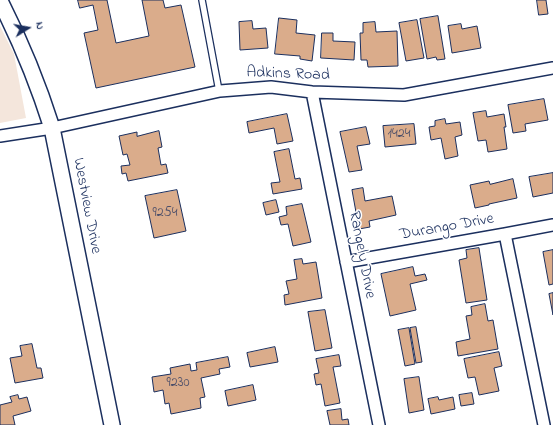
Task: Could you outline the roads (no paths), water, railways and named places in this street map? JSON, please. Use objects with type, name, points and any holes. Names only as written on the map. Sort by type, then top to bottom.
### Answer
[{"type":"main road","name":"Westview Drive","points":[[0,1],[42,97],[52,128],[112,425]]},
{"type":"street","name":"Adkins Road","points":[[0,136],[52,128],[219,92],[271,88],[312,92],[404,95],[553,68]]},
{"type":"street","name":"Rangely Drive","points":[[312,92],[379,425]]},
{"type":"street","name":"Durango Drive","points":[[346,262],[553,224]]},
{"type":"street","points":[[505,234],[544,425]]},
{"type":"lane","points":[[202,0],[219,92]]}]
